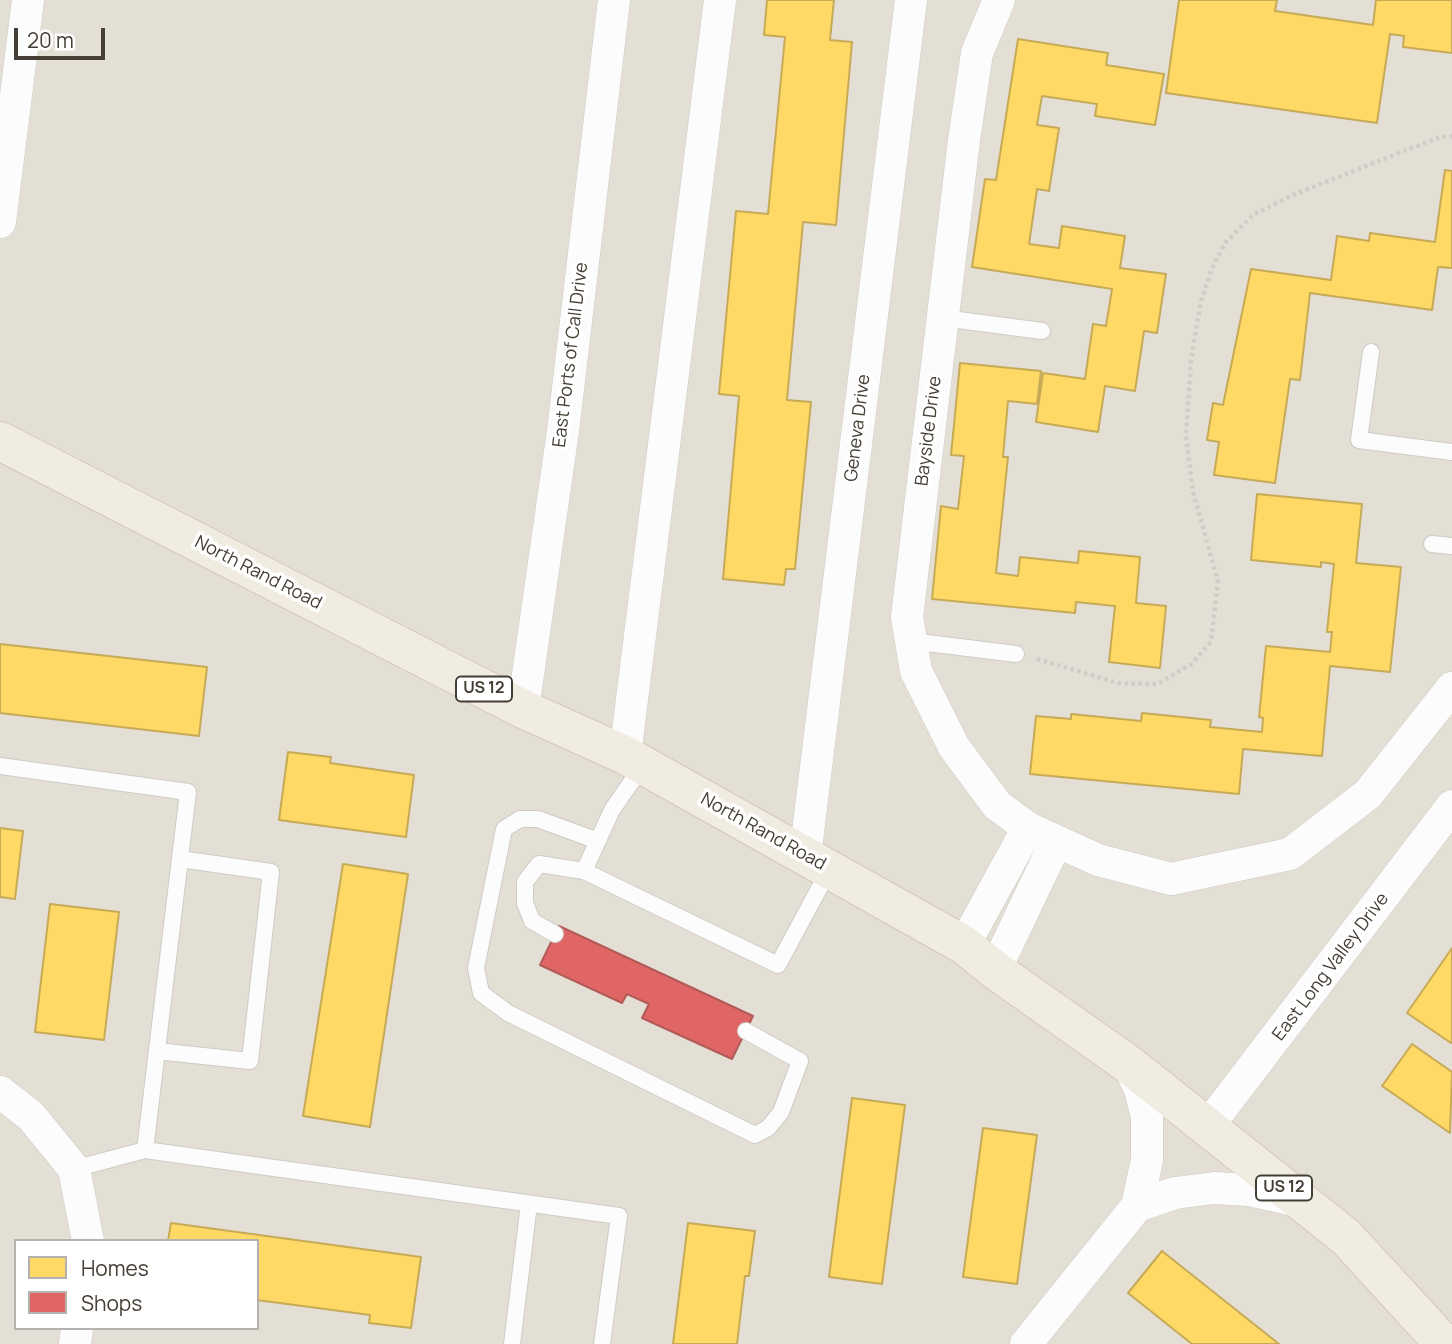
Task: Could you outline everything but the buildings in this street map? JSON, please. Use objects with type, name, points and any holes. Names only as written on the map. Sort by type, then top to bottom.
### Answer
[{"type":"main road","name":"North Rand Road","points":[[0,441],[523,709],[634,760],[964,945],[1128,1064],[1346,1237],[1444,1344]]},
{"type":"street","points":[[0,222],[28,0]]},
{"type":"street","name":"East Ports of Call Drive","points":[[523,709],[563,431],[614,0]]},
{"type":"street","points":[[634,760],[720,0]]},
{"type":"street","name":"Geneva Drive","points":[[817,863],[911,0]]},
{"type":"street","name":"Bayside Drive","points":[[999,0],[977,53],[907,617],[916,671],[954,747],[998,805],[1028,828],[1098,860],[1171,879],[1290,854],[1368,794],[1452,688]]},
{"type":"street","name":"East Long Valley Drive","points":[[1208,1126],[1452,806]]},
{"type":"street","points":[[964,945],[1028,828]]},
{"type":"street","points":[[995,970],[1056,842]]},
{"type":"street","points":[[1026,1344],[1137,1206],[1147,1160],[1147,1117],[1140,1089],[1128,1064]]},
{"type":"street","points":[[0,1092],[31,1116],[74,1169],[88,1239]]},
{"type":"street","points":[[1137,1206],[1175,1193],[1214,1188],[1249,1190],[1300,1200]]},
{"type":"lane","points":[[943,318],[1042,331]]},
{"type":"lane","points":[[1371,352],[1359,440],[1452,452]]},
{"type":"lane","points":[[1432,544],[1452,546]]},
{"type":"lane","points":[[911,641],[1016,654]]},
{"type":"lane","points":[[584,871],[634,760]]},
{"type":"lane","points":[[0,766],[188,792],[145,1150]]},
{"type":"lane","points":[[598,841],[538,819],[520,819],[504,829],[476,968],[481,993],[508,1013],[755,1135],[768,1128],[781,1112],[800,1061],[746,1031]]},
{"type":"lane","points":[[157,1051],[250,1060],[271,872],[180,859]]},
{"type":"lane","points":[[555,934],[532,921],[525,903],[525,882],[539,864],[584,871],[778,965],[817,863]]},
{"type":"lane","points":[[74,1169],[145,1150],[619,1216],[603,1344]]},
{"type":"lane","points":[[512,1344],[529,1204]]},
{"type":"path","points":[[1016,654],[1118,683],[1158,684],[1191,664],[1211,642],[1218,581],[1193,492],[1186,436],[1191,359],[1201,301],[1212,268],[1226,243],[1254,214],[1296,194],[1440,137],[1452,136]]},
{"type":"shaded area","points":[[0,0],[1452,0],[1452,1344],[0,1344]]}]
